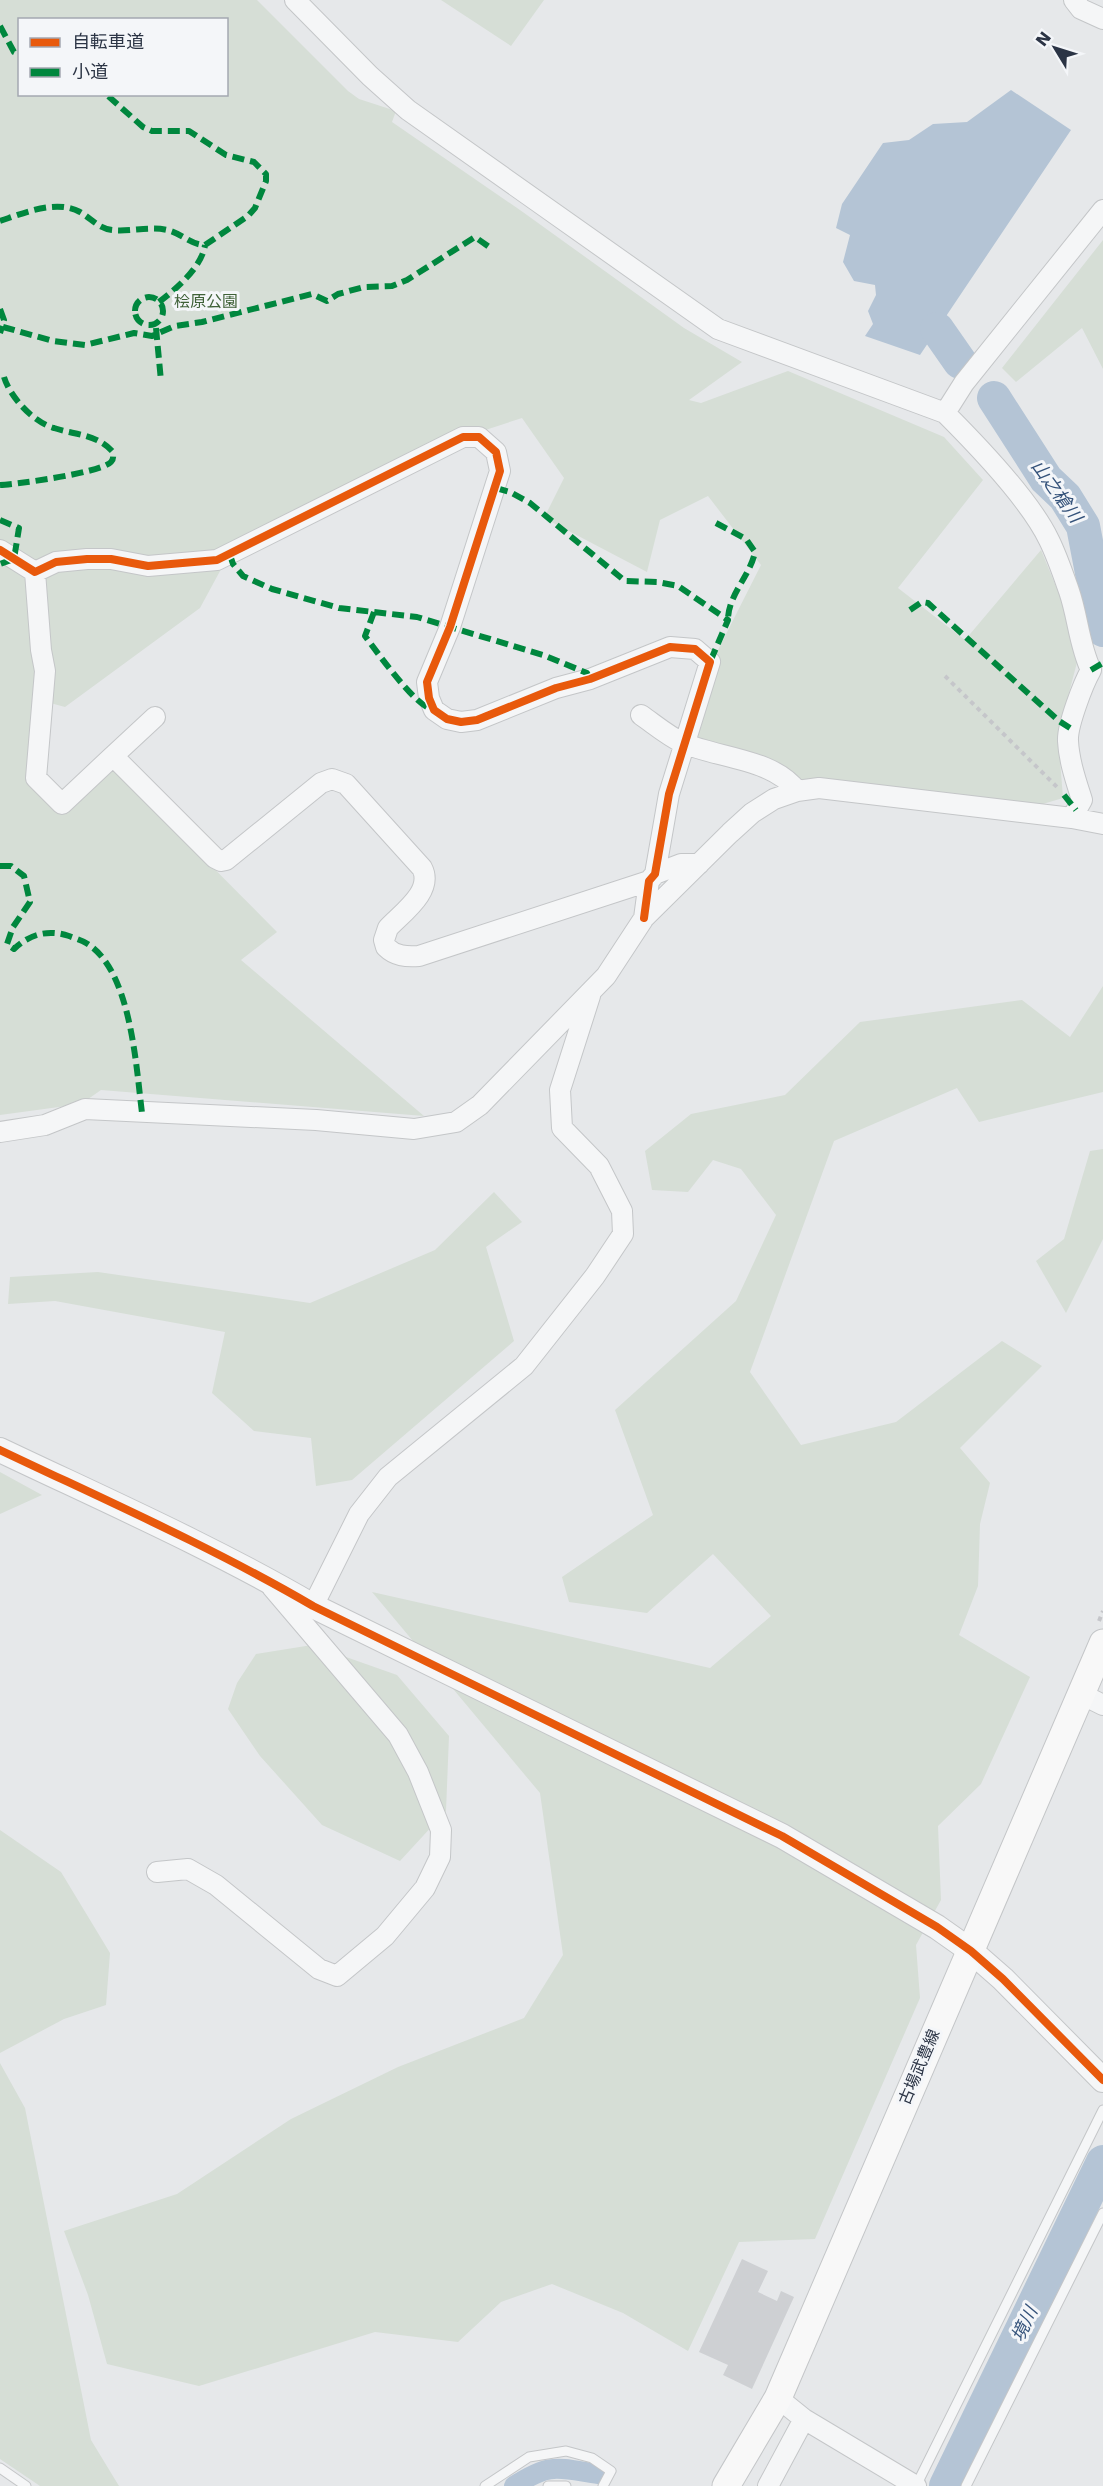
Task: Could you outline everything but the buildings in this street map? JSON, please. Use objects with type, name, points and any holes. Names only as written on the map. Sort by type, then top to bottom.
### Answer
[{"type":"main road","name":"古場武豊線","points":[[726,2486],[778,2398],[948,2000],[1092,1699],[1103,1643]]},
{"type":"street","points":[[295,0],[376,82],[408,110],[718,329],[945,413],[1024,501],[1049,538],[1070,594],[1085,659],[1091,670],[1076,707],[1068,738],[1073,769],[1082,800],[1072,818]]},
{"type":"street","points":[[1074,0],[1081,9],[1103,19]]},
{"type":"street","points":[[945,413],[964,383],[1103,210]]},
{"type":"street","points":[[35,572],[56,562],[111,559],[148,566],[217,560],[463,437],[479,437],[496,452],[500,471],[450,627],[428,682],[429,698],[434,710],[447,719],[461,722],[477,720],[556,688],[590,679],[670,647],[683,646],[695,649],[710,662],[669,794],[644,918]]},
{"type":"street","points":[[0,550],[35,572]]},
{"type":"street","points":[[35,572],[40,650],[45,671],[36,778],[62,804],[155,717]]},
{"type":"street","points":[[640,715],[684,743],[767,768],[783,776],[797,791]]},
{"type":"street","points":[[112,756],[215,858],[221,861],[226,860],[321,783],[332,779],[346,784],[422,868],[426,876],[424,889],[387,928],[385,934],[386,947],[391,952],[407,957],[419,956],[652,877],[681,864],[699,864]]},
{"type":"street","points":[[0,1132],[45,1125],[85,1109],[315,1120],[414,1130],[456,1122],[488,1098],[592,991],[606,976],[644,918],[699,864],[752,813],[774,799],[797,791],[819,788],[1072,818],[1103,824]]},
{"type":"street","points":[[313,1606],[359,1514],[388,1477],[524,1366],[595,1275],[623,1234],[622,1211],[599,1166],[562,1128],[560,1090],[592,991]]},
{"type":"street","points":[[0,1450],[264,1578],[313,1606],[782,1836],[937,1927],[972,1951],[1103,2080]]},
{"type":"street","points":[[157,1872],[188,1869],[216,1885],[319,1969],[337,1976],[385,1936],[425,1888],[440,1857],[441,1830],[418,1772],[398,1735],[264,1578]]},
{"type":"street","points":[[778,2398],[804,2419],[916,2486]]},
{"type":"street","points":[[768,2486],[804,2419]]},
{"type":"lane","points":[[916,2486],[1103,2110]]},
{"type":"lane","points":[[966,2486],[1103,2213]]},
{"type":"lane","points":[[485,2486],[529,2457],[566,2451],[592,2458],[611,2471],[603,2486]]},
{"type":"lane","points":[[0,2468],[26,2486]]},
{"type":"lane","points":[[548,2486],[566,2486]]},
{"type":"path","points":[[945,675],[1064,795]]},
{"type":"green space","name":"桧原公園","points":[[0,0],[257,0],[348,91],[359,99],[396,111],[392,122],[520,210],[684,328],[742,362],[689,400],[701,403],[788,371],[944,437],[983,480],[898,588],[965,640],[1041,550],[1081,647],[1058,735],[1063,798],[1026,809],[793,788],[678,729],[761,565],[708,496],[660,520],[647,572],[544,518],[564,478],[522,418],[427,449],[233,547],[200,608],[65,707],[43,701],[36,778],[62,804],[114,768],[277,932],[241,960],[424,1116],[101,1090],[81,1104],[0,1115]]},
{"type":"green space","points":[[441,0],[544,0],[511,46]]},
{"type":"green space","points":[[1103,240],[1103,369],[1082,328],[1016,382],[1002,368]]},
{"type":"green space","points":[[1103,986],[1103,1092],[979,1122],[957,1088],[834,1141],[750,1372],[801,1445],[896,1422],[1002,1341],[1042,1366],[960,1448],[990,1483],[980,1524],[978,1586],[959,1635],[1030,1677],[981,1784],[938,1826],[941,1900],[916,1945],[920,1998],[815,2239],[739,2242],[688,2351],[623,2313],[552,2284],[501,2302],[458,2342],[375,2332],[199,2386],[107,2364],[88,2295],[64,2231],[177,2194],[291,2119],[398,2067],[524,2018],[563,1955],[540,1793],[372,1592],[710,1668],[771,1616],[713,1554],[647,1613],[569,1602],[562,1577],[653,1515],[615,1410],[736,1301],[776,1215],[741,1169],[713,1160],[688,1192],[652,1190],[645,1151],[691,1114],[785,1095],[860,1022],[1022,1000],[1070,1037]]},
{"type":"green space","points":[[1103,1149],[1103,1239],[1066,1313],[1036,1261],[1064,1239],[1090,1151]]},
{"type":"green space","points":[[494,1192],[522,1222],[486,1247],[514,1341],[352,1480],[316,1486],[311,1438],[254,1431],[212,1393],[225,1332],[55,1301],[8,1304],[10,1277],[98,1272],[310,1303],[435,1250]]},
{"type":"green space","points":[[0,1472],[42,1495],[0,1514]]},
{"type":"green space","points":[[312,1645],[397,1675],[449,1736],[446,1811],[400,1861],[322,1825],[260,1756],[228,1709],[237,1683],[256,1654]]},
{"type":"green space","points":[[0,1830],[61,1872],[110,1953],[106,2005],[64,2019],[0,2053]]},
{"type":"green space","points":[[0,2063],[25,2108],[91,2440],[119,2486],[40,2486],[0,2459]]},
{"type":"water","points":[[1011,90],[1071,130],[920,355],[865,336],[873,324],[868,311],[876,295],[875,285],[854,281],[843,262],[850,235],[836,228],[842,204],[883,143],[909,140],[933,124],[967,122]]},
{"type":"waterway","name":"山之槍川","points":[[937,329],[960,362]]},
{"type":"waterway","name":"山之槍川","points":[[994,398],[1046,479],[1065,497],[1083,526],[1103,630]]},
{"type":"waterway","name":"境川","points":[[946,2486],[1103,2162]]},
{"type":"waterway","points":[[514,2486],[546,2470],[563,2469],[599,2474]]},
{"type":"marked path","points":[[0,26],[14,52],[18,54]]},
{"type":"marked path","points":[[0,221],[50,207],[71,208],[107,229],[167,230],[195,243],[205,245],[248,216],[255,208],[266,181],[266,174],[254,162],[226,155],[189,131],[152,131],[143,127],[108,96]]},
{"type":"marked path","points":[[3,327],[53,341],[85,345],[134,333],[152,336],[175,326],[202,322],[312,294],[327,301],[338,294],[364,287],[392,286],[407,280],[475,237],[492,249]]},
{"type":"marked path","points":[[159,302],[194,269],[205,245]]},
{"type":"marked path","points":[[149,297],[159,301],[163,311],[159,321],[149,325],[139,321],[135,311],[139,301],[149,297]]},
{"type":"marked path","points":[[0,309],[4,320],[0,333]]},
{"type":"marked path","points":[[156,328],[161,381]]},
{"type":"marked path","points":[[0,485],[76,474],[104,466],[113,460],[113,452],[100,442],[54,428],[38,420],[23,408],[11,393],[4,377]]},
{"type":"marked path","points":[[496,488],[510,492],[530,503],[625,581],[657,582],[678,586],[728,620],[710,662]]},
{"type":"marked path","points":[[0,520],[19,528],[14,559],[0,564]]},
{"type":"marked path","points":[[716,523],[746,539],[755,552],[749,569],[735,594],[728,620]]},
{"type":"marked path","points":[[230,555],[233,564],[243,576],[272,589],[339,608],[417,617],[543,655],[587,673],[590,679]]},
{"type":"marked path","points":[[910,610],[922,602],[928,603],[1059,721],[1070,728]]},
{"type":"marked path","points":[[374,612],[365,636],[415,698],[431,709]]},
{"type":"marked path","points":[[1091,670],[1103,663]]},
{"type":"marked path","points":[[1064,795],[1076,810]]},
{"type":"marked path","points":[[0,866],[11,866],[24,876],[30,902],[13,927],[7,944],[14,949],[40,934],[54,933],[69,936],[86,943],[101,956],[113,974],[129,1020],[142,1113]]},
{"type":"cycle path","points":[[0,550],[35,572],[56,562],[87,559],[111,559],[148,566],[217,560],[463,437],[479,437],[496,452],[500,471],[450,627],[427,682],[429,698],[434,710],[447,719],[461,722],[477,720],[556,688],[590,679],[670,647],[695,649],[710,662],[669,794],[655,874],[649,881],[644,918]]},
{"type":"cycle path","points":[[0,1450],[197,1544],[313,1606],[782,1836],[937,1927],[971,1951],[1003,1979],[1103,2080]]}]
